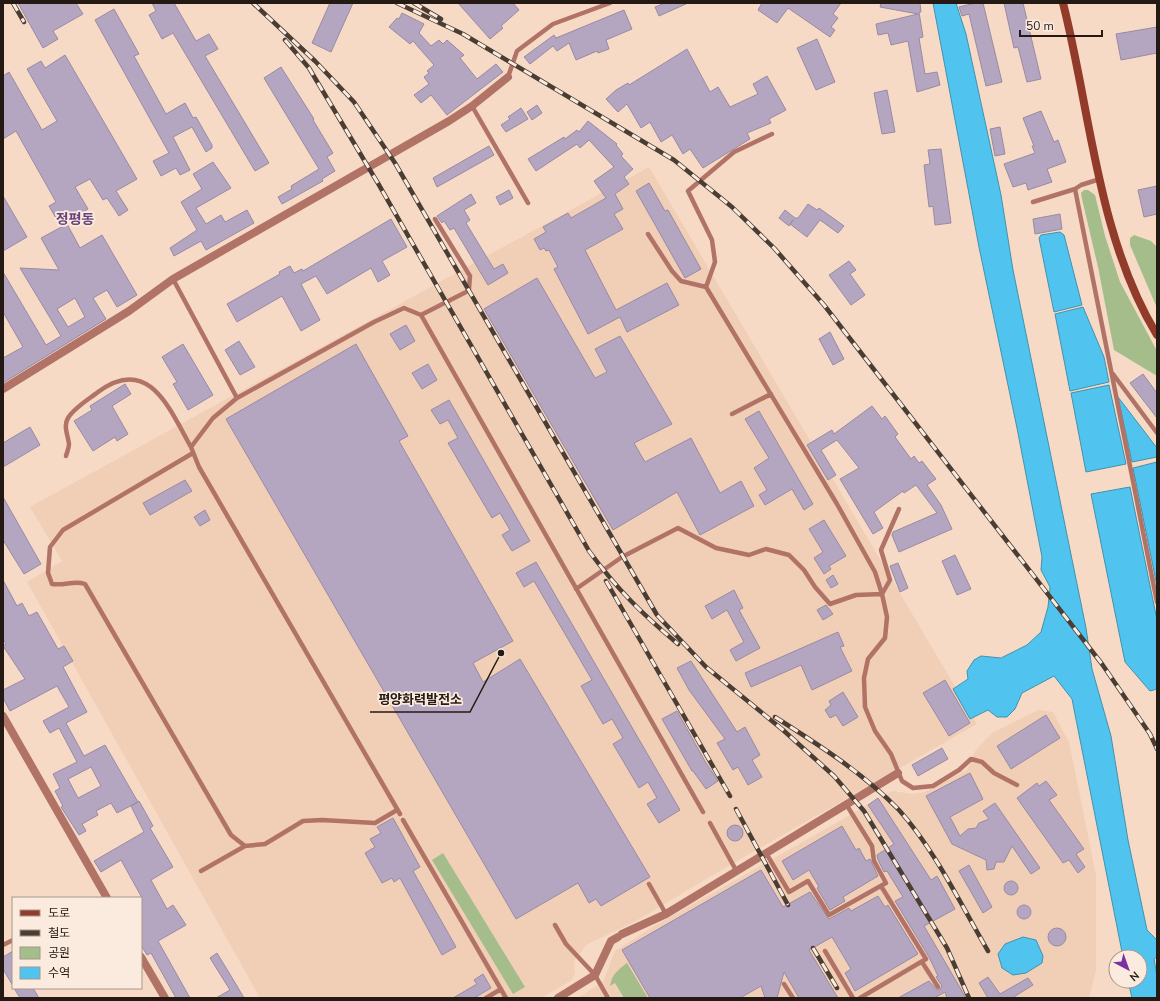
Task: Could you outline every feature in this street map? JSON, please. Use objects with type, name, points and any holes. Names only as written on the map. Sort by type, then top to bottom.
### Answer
[{"type":"main road","points":[[1063,3],[1108,217],[1127,272],[1157,335]]},
{"type":"street","points":[[3,389],[129,311],[173,279],[449,121],[472,106],[508,77]]},
{"type":"street","points":[[3,716],[106,897]]},
{"type":"street","points":[[558,998],[595,975],[611,941],[620,935],[666,914],[898,773]]},
{"type":"street","points":[[142,959],[165,998]]},
{"type":"lane","points":[[508,77],[517,51],[553,24],[610,3]]},
{"type":"lane","points":[[472,106],[528,203]]},
{"type":"lane","points":[[706,287],[715,262],[712,240],[688,191],[734,152],[772,134]]},
{"type":"lane","points":[[1033,202],[1075,189],[1081,185],[1100,179]]},
{"type":"lane","points":[[1075,189],[1157,602]]},
{"type":"lane","points":[[421,315],[466,292],[469,289],[470,276],[435,220]]},
{"type":"lane","points":[[648,234],[672,271],[681,281],[706,287],[875,572],[887,617],[885,638],[868,659],[864,678],[865,707],[875,731],[891,754],[902,781],[913,788],[933,786],[959,770],[971,759],[982,762],[994,772],[1017,784]]},
{"type":"lane","points":[[173,279],[237,398]]},
{"type":"lane","points":[[191,447],[213,418],[237,398],[386,316],[404,308],[421,315],[704,812]]},
{"type":"lane","points":[[1112,373],[1157,433]]},
{"type":"lane","points":[[66,456],[69,446],[65,424],[68,417],[104,387],[132,378],[149,385],[165,401],[191,447],[211,488],[399,812],[375,823],[322,820],[303,821],[265,844],[244,846],[200,871]]},
{"type":"lane","points":[[732,414],[770,394]]},
{"type":"lane","points":[[193,453],[63,530],[50,547],[48,573],[52,584],[64,586],[77,581],[85,584],[231,835],[244,846]]},
{"type":"lane","points":[[882,594],[890,580],[881,550],[899,509]]},
{"type":"lane","points":[[576,589],[622,557],[678,528],[716,548],[749,555],[766,549],[789,555],[804,570],[815,587],[830,604],[856,595],[882,594]]},
{"type":"lane","points":[[766,853],[789,892],[808,881],[829,915],[886,883],[874,861],[872,846],[846,804]]},
{"type":"lane","points":[[403,820],[506,998]]},
{"type":"lane","points":[[710,823],[737,872]]},
{"type":"lane","points":[[649,884],[666,914]]},
{"type":"lane","points":[[860,998],[926,959],[881,886]]},
{"type":"lane","points":[[555,925],[566,944],[595,975],[608,998]]},
{"type":"lane","points":[[3,945],[12,940]]},
{"type":"lane","points":[[825,952],[853,998]]},
{"type":"lane","points":[[922,962],[938,987]]},
{"type":"lane","points":[[784,984],[793,998]]},
{"type":"lane","points":[[486,998],[501,989]]},
{"type":"shaded area","points":[[649,167],[977,724],[723,869],[636,921],[586,945],[574,962],[575,973],[572,980],[541,998],[260,998],[27,582],[62,561],[30,507]]},
{"type":"shaded area","points":[[1038,710],[1053,712],[1069,742],[1096,875],[1096,970],[1089,998],[577,998],[603,982],[615,951],[651,928],[892,791],[913,794],[925,792],[967,770],[975,751],[992,733]]},
{"type":"green space","points":[[1084,190],[1088,190],[1095,195],[1105,236],[1120,282],[1157,351],[1157,376],[1114,350],[1098,267],[1082,199],[1081,193]]},
{"type":"green space","points":[[1134,235],[1151,241],[1157,247],[1157,308],[1130,245],[1130,238]]},
{"type":"green space","points":[[443,853],[525,987],[513,994],[432,860]]},
{"type":"green space","points":[[627,963],[648,998],[624,998],[615,983],[610,986],[614,975]]},
{"type":"water","points":[[933,3],[956,3],[966,34],[1001,195],[1013,270],[1086,628],[1092,669],[1111,736],[1128,840],[1147,930],[1157,940],[1157,957],[1154,959],[1157,976],[1157,998],[1132,998],[1130,989],[1148,989],[1148,949],[1121,949],[1072,699],[1054,676],[1022,693],[1015,709],[1007,717],[997,717],[988,710],[970,719],[953,689],[968,679],[967,671],[974,660],[981,656],[1001,658],[1027,645],[1041,632],[1048,607],[1050,587],[1041,570],[1042,557],[979,247]]},
{"type":"water","points":[[1060,232],[1064,235],[1082,305],[1054,312],[1039,238],[1041,235]]},
{"type":"water","points":[[1083,307],[1104,357],[1109,382],[1070,391],[1055,314]]},
{"type":"water","points":[[1109,385],[1126,464],[1086,472],[1071,393]]},
{"type":"water","points":[[1118,397],[1157,448],[1157,457],[1132,462]]},
{"type":"water","points":[[1157,462],[1157,586],[1133,468]]},
{"type":"water","points":[[1130,487],[1157,620],[1157,689],[1150,691],[1125,662],[1091,494]]},
{"type":"water","points":[[1023,937],[1036,940],[1043,956],[1042,963],[1026,973],[1013,975],[1002,968],[998,954],[1005,944]]},
{"type":"building","points":[[18,3],[76,3],[83,14],[53,31],[58,39],[43,48]]},
{"type":"building","points":[[152,3],[174,3],[196,41],[209,34],[218,49],[205,56],[269,163],[255,171],[173,33],[162,39],[149,15],[156,11]]},
{"type":"building","points":[[330,3],[353,3],[331,52],[312,43]]},
{"type":"building","points":[[458,3],[513,3],[519,10],[501,26],[503,28],[490,39]]},
{"type":"building","points":[[665,3],[688,3],[659,16],[655,7]]},
{"type":"building","points":[[762,3],[841,3],[833,14],[838,18],[831,27],[835,30],[830,37],[788,8],[777,23],[758,10]]},
{"type":"building","points":[[881,3],[920,3],[921,12],[919,12],[923,37],[919,38],[925,74],[937,72],[940,85],[917,92],[908,41],[891,45],[888,33],[878,35],[876,24],[918,14],[880,7]]},
{"type":"building","points":[[975,3],[983,3],[1002,82],[986,86],[969,14],[962,16],[959,7]]},
{"type":"building","points":[[1004,3],[1023,3],[1041,79],[1027,82],[1018,47],[1014,48]]},
{"type":"building","points":[[114,9],[139,54],[134,56],[166,114],[185,103],[193,118],[196,117],[212,145],[212,148],[206,152],[192,127],[173,137],[190,170],[180,175],[176,168],[161,176],[153,161],[169,153],[95,20]]},
{"type":"building","points":[[624,10],[632,29],[606,40],[609,49],[598,53],[597,51],[576,60],[569,43],[557,51],[553,46],[530,64],[524,57],[554,35],[556,38]]},
{"type":"building","points":[[402,13],[424,24],[419,33],[431,46],[439,40],[443,44],[447,40],[464,55],[460,58],[477,79],[496,64],[503,72],[447,115],[431,95],[421,103],[414,95],[429,84],[424,77],[429,73],[427,71],[434,65],[413,41],[410,44],[389,27],[397,18],[399,19]]},
{"type":"building","points":[[1157,27],[1157,53],[1121,60],[1116,34]]},
{"type":"building","points":[[817,39],[835,82],[816,90],[797,48]]},
{"type":"building","points":[[687,49],[710,92],[718,87],[730,107],[758,94],[753,84],[767,76],[786,110],[769,119],[771,123],[747,133],[750,139],[703,168],[690,149],[683,154],[672,135],[661,142],[650,122],[641,128],[627,104],[618,112],[606,99],[616,90],[628,83],[629,85]]},
{"type":"building","points":[[65,55],[137,179],[116,191],[128,210],[119,216],[107,198],[103,200],[90,179],[75,187],[88,209],[60,225],[49,206],[56,202],[16,131],[3,139],[3,76],[9,72],[42,130],[57,121],[27,69],[41,61],[45,68]]},
{"type":"building","points":[[281,67],[314,119],[313,120],[333,153],[327,157],[335,171],[322,179],[323,181],[282,204],[278,197],[292,189],[291,186],[319,169],[264,78]]},
{"type":"building","points":[[887,90],[895,132],[882,134],[874,93]]},
{"type":"building","points":[[537,105],[542,113],[532,120],[527,112]]},
{"type":"building","points":[[521,108],[528,119],[506,132],[501,125],[510,119],[508,117]]},
{"type":"building","points":[[1041,111],[1054,142],[1058,140],[1066,162],[1047,169],[1052,182],[1028,190],[1026,183],[1013,187],[1004,164],[1035,153],[1032,146],[1034,146],[1023,118]]},
{"type":"building","points":[[588,121],[617,144],[616,145],[623,154],[621,156],[633,169],[624,177],[629,184],[615,194],[623,209],[614,214],[623,229],[585,250],[616,310],[667,283],[679,305],[627,332],[620,317],[588,334],[554,269],[558,267],[549,250],[546,251],[544,248],[540,250],[534,239],[546,232],[543,227],[568,213],[571,218],[606,198],[594,181],[614,167],[589,140],[580,148],[577,144],[536,171],[528,159],[564,137],[565,139],[577,130],[579,132]]},
{"type":"building","points":[[1000,127],[1005,154],[995,156],[990,129]]},
{"type":"building","points":[[489,146],[494,155],[437,187],[433,178]]},
{"type":"building","points":[[941,149],[951,223],[935,225],[933,206],[929,207],[924,165],[930,164],[928,150]]},
{"type":"building","points":[[213,162],[231,188],[196,208],[206,224],[221,215],[225,222],[247,210],[254,223],[206,250],[201,241],[174,256],[170,248],[197,230],[181,202],[202,189],[193,174]]},
{"type":"building","points":[[649,183],[665,211],[668,210],[701,269],[685,278],[636,191]]},
{"type":"building","points":[[1157,186],[1157,214],[1144,217],[1138,190]]},
{"type":"building","points":[[509,190],[513,198],[500,205],[496,197]]},
{"type":"building","points":[[471,194],[476,203],[464,210],[470,220],[466,223],[494,269],[503,264],[508,273],[488,285],[454,228],[450,230],[444,221],[442,223],[437,216]]},
{"type":"building","points":[[3,196],[27,237],[3,251]]},
{"type":"building","points":[[808,204],[817,210],[819,208],[844,226],[838,233],[820,220],[807,237],[790,224],[789,226],[779,218],[785,210],[795,218],[798,218]]},
{"type":"building","points":[[1060,214],[1062,229],[1035,234],[1033,219]]},
{"type":"building","points":[[391,219],[407,247],[382,261],[390,275],[378,282],[371,268],[327,294],[316,276],[301,284],[320,320],[301,331],[282,296],[237,322],[227,304],[280,274],[279,272],[290,266],[294,273],[302,269],[303,271]]},
{"type":"building","points":[[67,224],[80,248],[102,235],[137,295],[117,307],[107,290],[93,298],[106,319],[3,383],[3,358],[23,347],[3,312],[3,272],[46,345],[61,336],[20,268],[59,270],[41,238]],"holes":[[[75,298],[85,317],[68,327],[57,309]]]},
{"type":"building","points":[[849,261],[856,270],[850,274],[865,295],[851,305],[829,275]]},
{"type":"building","points":[[537,278],[595,378],[607,372],[595,349],[620,336],[672,424],[634,443],[645,462],[691,438],[720,493],[741,481],[754,506],[700,535],[677,492],[613,530],[484,309]]},
{"type":"building","points":[[406,325],[415,341],[400,350],[390,334]]},
{"type":"building","points":[[830,332],[844,359],[833,365],[819,339]]},
{"type":"building","points":[[239,341],[255,367],[240,375],[225,350]]},
{"type":"building","points":[[183,344],[213,395],[188,410],[173,384],[177,382],[162,357]]},
{"type":"building","points":[[356,344],[408,436],[399,441],[513,641],[473,663],[483,682],[520,659],[650,877],[601,906],[596,899],[589,903],[578,883],[516,919],[226,419]]},
{"type":"building","points":[[428,364],[437,380],[422,389],[412,373]]},
{"type":"building","points":[[1143,374],[1157,393],[1157,418],[1130,383]]},
{"type":"building","points":[[125,384],[131,394],[112,406],[128,434],[117,441],[115,437],[93,451],[74,421],[92,410],[90,406]]},
{"type":"building","points":[[449,400],[530,541],[512,551],[502,535],[510,530],[500,513],[492,518],[448,443],[458,438],[448,420],[440,424],[431,410]]},
{"type":"building","points":[[872,406],[882,419],[885,416],[898,434],[895,437],[911,459],[914,456],[919,463],[922,461],[936,479],[927,485],[941,505],[952,529],[899,552],[892,535],[893,532],[937,513],[916,485],[904,493],[903,491],[874,512],[883,528],[873,534],[840,479],[859,468],[837,440],[821,450],[836,475],[828,480],[807,445],[832,430],[834,434]]},
{"type":"building","points":[[759,411],[813,504],[804,510],[792,489],[765,505],[759,495],[767,490],[754,468],[769,458],[745,419]]},
{"type":"building","points":[[30,427],[40,445],[3,467],[3,443]]},
{"type":"building","points":[[185,480],[192,491],[150,515],[143,503]]},
{"type":"building","points":[[3,497],[41,564],[24,574],[3,540]]},
{"type":"building","points":[[205,510],[210,520],[200,526],[194,517]]},
{"type":"building","points":[[824,520],[846,556],[829,566],[831,569],[824,574],[814,558],[823,552],[809,529]]},
{"type":"building","points":[[955,555],[971,589],[957,595],[942,561]]},
{"type":"building","points":[[536,562],[680,810],[659,823],[647,804],[657,798],[648,782],[639,788],[613,744],[623,738],[612,719],[603,724],[581,686],[592,680],[534,581],[524,587],[516,573]]},
{"type":"building","points":[[898,563],[908,588],[900,592],[890,566]]},
{"type":"building","points":[[833,575],[838,584],[831,588],[826,580]]},
{"type":"building","points":[[3,580],[17,606],[22,603],[29,616],[37,612],[58,649],[64,646],[73,661],[63,667],[87,712],[66,723],[84,756],[105,745],[138,802],[117,813],[111,803],[96,811],[98,815],[82,824],[86,831],[79,835],[61,807],[63,806],[55,791],[60,788],[53,774],[77,762],[59,728],[50,733],[43,721],[69,707],[57,686],[10,711],[3,698],[3,690],[25,679],[3,646],[6,644],[3,639]],"holes":[[[91,767],[101,786],[78,798],[68,779]]]},
{"type":"building","points":[[734,590],[743,608],[739,610],[760,648],[736,661],[730,650],[744,642],[727,610],[712,619],[705,606]]},
{"type":"building","points":[[826,605],[833,614],[823,620],[817,610]]},
{"type":"building","points":[[838,632],[844,646],[840,647],[852,671],[812,690],[801,665],[751,687],[745,673]]},
{"type":"building","points":[[691,661],[737,732],[745,727],[760,755],[752,760],[762,777],[748,785],[738,767],[733,770],[717,743],[725,739],[689,690],[677,668]]},
{"type":"building","points":[[945,680],[970,723],[949,736],[923,693]]},
{"type":"building","points":[[843,692],[858,717],[843,726],[836,715],[830,718],[825,710],[831,705],[829,701]]},
{"type":"building","points":[[677,711],[706,763],[718,781],[706,789],[692,771],[662,719]]},
{"type":"building","points":[[1046,715],[1060,738],[1011,769],[997,746]]},
{"type":"building","points":[[942,748],[948,759],[918,776],[912,765]]},
{"type":"building","points":[[970,773],[983,799],[950,817],[960,836],[968,829],[976,828],[979,823],[989,819],[983,811],[995,803],[1040,868],[1031,874],[1012,846],[1004,862],[996,862],[994,869],[987,870],[986,860],[952,844],[926,796]]},
{"type":"building","points":[[1046,781],[1057,795],[1049,800],[1084,849],[1076,854],[1085,867],[1078,873],[1069,860],[1063,863],[1017,798],[1037,783],[1039,786]]},
{"type":"building","points":[[878,798],[931,880],[937,876],[955,909],[924,926],[966,998],[947,998],[945,992],[934,998],[898,998],[929,981],[937,990],[940,990],[942,986],[936,977],[938,976],[929,957],[895,901],[903,897],[887,871],[884,872],[878,860],[877,855],[894,844],[868,805]]},
{"type":"building","points":[[139,801],[153,826],[150,828],[173,867],[151,880],[167,909],[173,905],[186,925],[158,941],[190,998],[176,998],[151,953],[147,955],[142,947],[142,897],[121,860],[101,872],[94,861],[144,832],[131,806]]},
{"type":"building","points":[[393,818],[420,867],[413,871],[456,947],[442,955],[400,878],[394,882],[392,878],[382,883],[365,853],[375,847],[370,839],[381,833],[377,827]]},
{"type":"building","points":[[735,825],[741,827],[743,833],[741,839],[735,841],[729,839],[727,833],[729,827]]},
{"type":"building","points":[[842,826],[856,850],[859,848],[866,861],[870,859],[878,876],[843,897],[845,901],[830,910],[817,888],[819,887],[809,870],[793,880],[782,861]]},
{"type":"building","points":[[969,865],[992,907],[983,913],[959,871]]},
{"type":"building","points":[[761,870],[783,907],[810,892],[829,919],[849,908],[851,911],[878,896],[885,907],[888,905],[918,954],[855,991],[845,973],[851,969],[832,937],[809,950],[838,998],[799,998],[784,972],[777,998],[765,998],[761,986],[740,998],[650,998],[622,950]]},
{"type":"building","points":[[1011,881],[1016,883],[1018,888],[1016,893],[1011,895],[1006,893],[1004,888],[1006,883]]},
{"type":"building","points":[[1024,905],[1029,907],[1031,912],[1029,917],[1024,919],[1019,917],[1017,912],[1019,907]]},
{"type":"building","points":[[1057,928],[1063,931],[1066,937],[1063,943],[1057,946],[1051,943],[1048,937],[1051,931]]},
{"type":"building","points":[[12,952],[12,984],[3,969],[3,957]]},
{"type":"building","points":[[217,953],[244,998],[216,998],[230,990],[210,958]]},
{"type":"building","points":[[483,974],[491,988],[474,998],[453,998],[477,984],[474,980]]},
{"type":"building","points":[[988,977],[1000,994],[1028,978],[1033,985],[1012,998],[988,998],[979,983]]},
{"type":"building","points":[[15,989],[34,989],[39,998],[20,998]]},
{"type":"railway","points":[[13,3],[24,22]]},
{"type":"railway","points":[[253,3],[315,61],[354,102],[395,163],[657,615],[706,667],[783,730],[834,776],[864,811],[947,948],[969,998]]},
{"type":"railway","points":[[397,3],[463,34],[674,160],[732,207],[774,248],[824,305],[1102,664],[1150,734],[1157,749]]},
{"type":"railway","points":[[414,3],[441,19]]},
{"type":"railway","points":[[285,40],[309,68],[379,185],[589,551],[630,600],[678,644]]},
{"type":"railway","points":[[606,581],[730,796]]},
{"type":"railway","points":[[775,717],[856,772],[899,810],[936,860],[988,951]]},
{"type":"railway","points":[[736,809],[788,905]]},
{"type":"railway","points":[[813,948],[837,988]]},
{"type":"place","name":"평양화력발전소","points":[[501,653]]},
{"type":"district","name":"정평동","points":[[75,219]]}]
